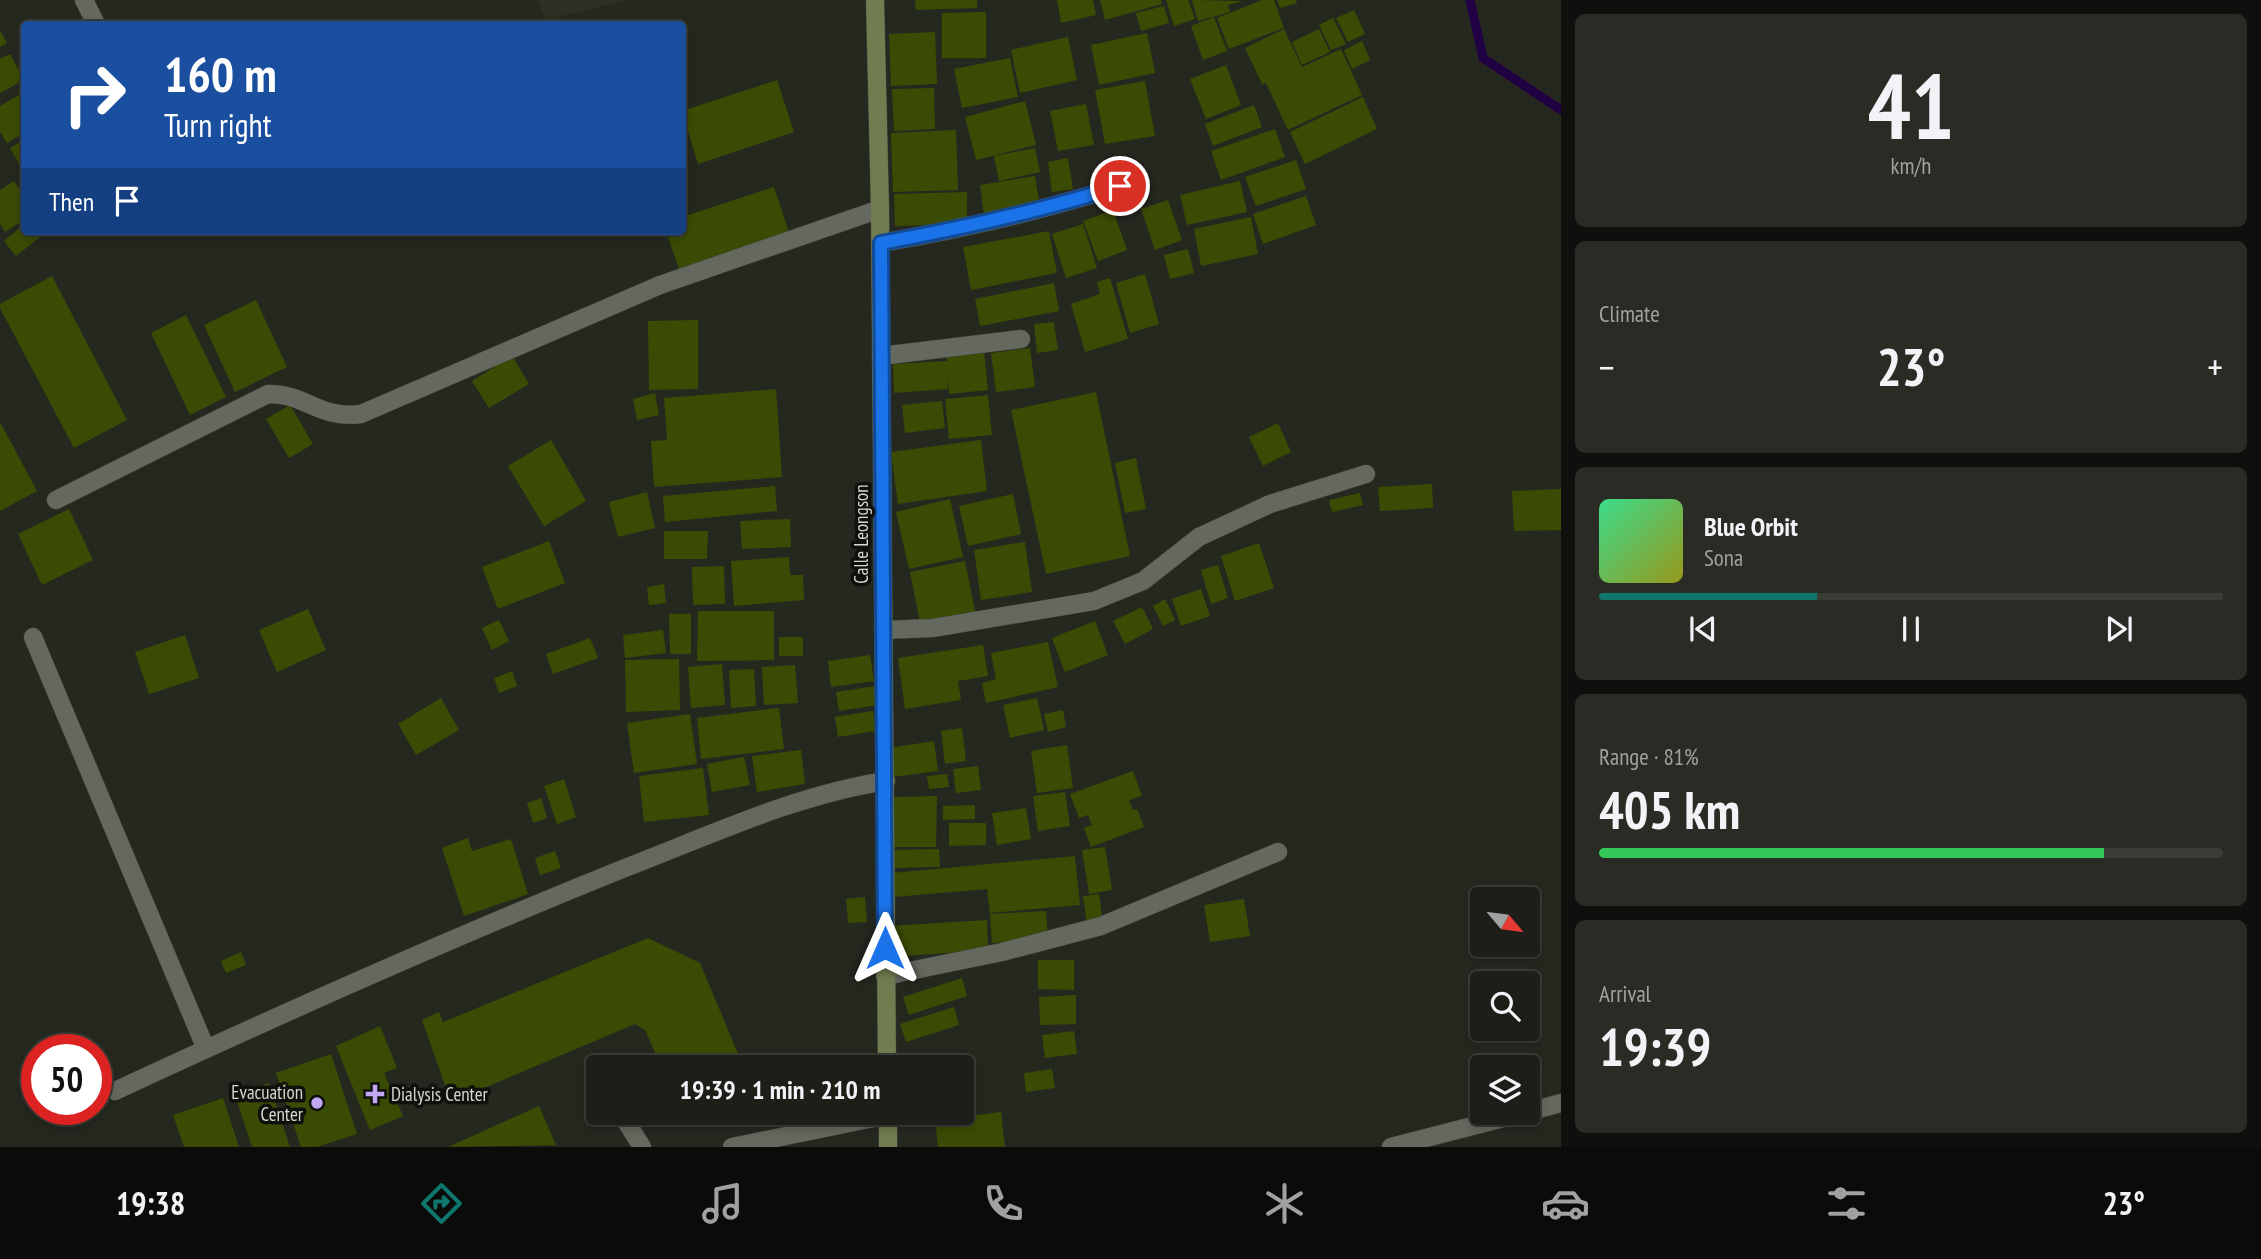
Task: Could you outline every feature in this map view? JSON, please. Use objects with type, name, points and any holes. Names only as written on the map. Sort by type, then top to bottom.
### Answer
[{"type":"main road","name":"Calle Leongson","points":[[875,0],[881,243],[887,1055]]},
{"type":"main road","points":[[888,1125],[888,1147]]},
{"type":"street","points":[[84,0],[94,21]]},
{"type":"street","points":[[881,243],[974,227],[1038,212],[1120,186]]},
{"type":"street","points":[[56,500],[268,394],[294,397],[325,413],[344,416],[361,414],[660,285],[880,209]]},
{"type":"street","points":[[881,356],[1021,339]]},
{"type":"street","points":[[883,630],[933,628],[1094,601],[1143,581],[1199,537],[1270,505],[1366,474]]},
{"type":"street","points":[[33,637],[205,1049]]},
{"type":"street","points":[[115,1091],[561,894],[790,803],[841,788],[886,781]]},
{"type":"street","points":[[885,976],[1002,952],[1101,926],[1278,852]]},
{"type":"street","points":[[1540,1108],[1561,1103]]},
{"type":"street","points":[[628,1125],[642,1147]]},
{"type":"street","points":[[732,1147],[836,1125]]},
{"type":"street","points":[[1391,1147],[1476,1125]]},
{"type":"shaded area","points":[[538,0],[627,0],[546,20]]},
{"type":"building","points":[[915,0],[977,0],[977,8],[916,10]]},
{"type":"building","points":[[1057,0],[1093,0],[1096,15],[1061,23]]},
{"type":"building","points":[[1100,0],[1161,0],[1162,4],[1105,20]]},
{"type":"building","points":[[1166,0],[1188,0],[1195,19],[1174,26]]},
{"type":"building","points":[[1262,0],[1274,0],[1284,28],[1229,49],[1217,18]]},
{"type":"building","points":[[1277,0],[1296,0],[1297,3],[1280,8]]},
{"type":"building","points":[[1192,1],[1243,1],[1228,5],[1230,12],[1198,21]]},
{"type":"building","points":[[1164,6],[1169,23],[1141,31],[1136,13]]},
{"type":"building","points":[[1354,10],[1365,34],[1348,42],[1336,18]]},
{"type":"building","points":[[986,12],[986,58],[942,58],[942,13]]},
{"type":"building","points":[[1214,17],[1227,51],[1203,60],[1191,26]]},
{"type":"building","points":[[1333,18],[1346,44],[1331,50],[1319,25]]},
{"type":"building","points":[[1284,29],[1302,67],[1341,49],[1362,95],[1288,130],[1266,83],[1262,84],[1245,48]]},
{"type":"building","points":[[1319,29],[1330,52],[1302,65],[1292,42]]},
{"type":"building","points":[[0,30],[7,43],[0,47]]},
{"type":"building","points":[[935,32],[937,84],[891,86],[889,34]]},
{"type":"building","points":[[1147,33],[1155,73],[1099,85],[1091,45]]},
{"type":"building","points":[[1068,37],[1077,80],[1020,93],[1011,50]]},
{"type":"building","points":[[1362,41],[1370,60],[1352,69],[1344,50]]},
{"type":"building","points":[[10,54],[21,74],[21,82],[0,93],[0,59]]},
{"type":"building","points":[[1010,58],[1018,97],[962,108],[954,69]]},
{"type":"building","points":[[1226,65],[1241,105],[1206,119],[1190,79]]},
{"type":"building","points":[[777,80],[794,132],[698,164],[686,124],[686,110]]},
{"type":"building","points":[[1145,81],[1155,136],[1105,144],[1095,90]]},
{"type":"building","points":[[934,88],[935,129],[894,131],[892,89]]},
{"type":"building","points":[[21,94],[21,135],[7,143],[0,132],[0,106]]},
{"type":"building","points":[[1363,97],[1377,129],[1305,164],[1290,132]]},
{"type":"building","points":[[1025,101],[1036,145],[976,160],[965,117]]},
{"type":"building","points":[[1086,104],[1094,145],[1058,151],[1050,111]]},
{"type":"building","points":[[1254,105],[1262,127],[1213,146],[1205,124]]},
{"type":"building","points":[[1275,129],[1285,157],[1221,180],[1211,151]]},
{"type":"building","points":[[956,130],[958,190],[893,192],[891,133]]},
{"type":"building","points":[[21,142],[21,167],[10,148]]},
{"type":"building","points":[[1035,148],[1040,172],[999,181],[994,156]]},
{"type":"building","points":[[1068,158],[1073,189],[1052,192],[1048,162]]},
{"type":"building","points":[[1296,160],[1306,189],[1256,206],[1245,177]]},
{"type":"building","points":[[1035,176],[1040,206],[984,215],[980,185]]},
{"type":"building","points":[[14,181],[21,192],[21,222],[5,232],[0,224],[0,190]]},
{"type":"building","points":[[1240,181],[1247,212],[1187,225],[1180,195]]},
{"type":"building","points":[[774,187],[789,232],[679,269],[667,235],[686,235],[686,216]]},
{"type":"building","points":[[967,192],[967,224],[895,226],[894,194]]},
{"type":"building","points":[[1306,196],[1316,225],[1263,244],[1253,214]]},
{"type":"building","points":[[1168,200],[1182,240],[1155,250],[1141,209]]},
{"type":"building","points":[[1113,210],[1127,250],[1098,261],[1083,221]]},
{"type":"building","points":[[1251,217],[1258,254],[1201,266],[1194,229]]},
{"type":"building","points":[[1083,224],[1097,268],[1066,278],[1052,234]]},
{"type":"building","points":[[21,227],[21,235],[43,235],[16,256],[4,241]]},
{"type":"building","points":[[1049,231],[1057,273],[971,290],[963,247]]},
{"type":"building","points":[[1188,249],[1194,273],[1170,279],[1164,255]]},
{"type":"building","points":[[1145,274],[1159,324],[1130,333],[1116,283]]},
{"type":"building","points":[[52,276],[127,420],[74,448],[0,308],[0,304]]},
{"type":"building","points":[[1110,278],[1128,339],[1085,352],[1071,304],[1100,294],[1097,282]]},
{"type":"building","points":[[1054,283],[1059,311],[980,326],[975,299]]},
{"type":"building","points":[[256,300],[287,367],[235,392],[204,325]]},
{"type":"building","points":[[186,315],[226,397],[190,415],[151,333]]},
{"type":"building","points":[[698,320],[698,389],[649,390],[648,321]]},
{"type":"building","points":[[1054,322],[1058,350],[1037,353],[1034,324]]},
{"type":"building","points":[[1030,348],[1035,387],[996,392],[991,353]]},
{"type":"building","points":[[984,351],[988,390],[949,394],[948,376],[948,389],[894,393],[893,364],[947,361],[946,355]]},
{"type":"building","points":[[512,356],[529,384],[489,408],[472,381]]},
{"type":"building","points":[[776,389],[782,477],[654,487],[651,441],[667,440],[664,398]]},
{"type":"building","points":[[1096,392],[1130,556],[1046,574],[1011,410]]},
{"type":"building","points":[[655,393],[659,415],[637,420],[633,399]]},
{"type":"building","points":[[988,395],[992,435],[949,439],[945,399]]},
{"type":"building","points":[[942,401],[945,428],[905,433],[902,405]]},
{"type":"building","points":[[290,405],[313,444],[289,458],[266,419]]},
{"type":"building","points":[[0,422],[37,491],[0,511]]},
{"type":"building","points":[[1278,423],[1291,452],[1263,466],[1249,437]]},
{"type":"building","points":[[551,440],[586,501],[544,526],[508,466]]},
{"type":"building","points":[[981,440],[987,491],[898,504],[891,452]]},
{"type":"building","points":[[1136,458],[1146,509],[1125,513],[1115,463]]},
{"type":"building","points":[[1432,484],[1433,508],[1380,511],[1378,487]]},
{"type":"building","points":[[775,486],[777,511],[665,522],[663,496]]},
{"type":"building","points":[[1561,489],[1561,530],[1514,531],[1512,491]]},
{"type":"building","points":[[647,492],[655,528],[618,537],[609,502]]},
{"type":"building","points":[[1360,493],[1363,505],[1332,512],[1329,500]]},
{"type":"building","points":[[1013,494],[1021,534],[968,546],[959,506]]},
{"type":"building","points":[[950,499],[963,557],[909,569],[896,512]]},
{"type":"building","points":[[69,509],[93,560],[42,585],[18,534]]},
{"type":"building","points":[[790,519],[791,547],[742,549],[740,521]]},
{"type":"building","points":[[664,531],[708,531],[707,559],[664,559]]},
{"type":"building","points":[[549,541],[565,583],[498,609],[482,567]]},
{"type":"building","points":[[1025,542],[1032,592],[981,600],[974,550]]},
{"type":"building","points":[[1259,543],[1274,588],[1235,601],[1221,556]]},
{"type":"building","points":[[789,557],[790,575],[803,575],[804,600],[734,606],[731,561]]},
{"type":"building","points":[[965,561],[976,616],[921,627],[910,572]]},
{"type":"building","points":[[1218,565],[1228,598],[1211,604],[1201,570]]},
{"type":"building","points":[[724,566],[725,604],[693,605],[692,567]]},
{"type":"building","points":[[664,584],[666,603],[649,605],[647,587]]},
{"type":"building","points":[[1201,589],[1210,616],[1181,626],[1172,599]]},
{"type":"building","points":[[1165,599],[1175,620],[1163,626],[1153,606]]},
{"type":"building","points":[[1142,607],[1153,629],[1125,644],[1113,621]]},
{"type":"building","points":[[308,609],[326,650],[277,672],[259,630]]},
{"type":"building","points":[[698,611],[774,611],[774,660],[697,661]]},
{"type":"building","points":[[669,614],[691,614],[691,654],[670,654]]},
{"type":"building","points":[[499,620],[509,641],[492,650],[482,628]]},
{"type":"building","points":[[1095,621],[1108,655],[1065,672],[1052,638]]},
{"type":"building","points":[[663,630],[666,653],[625,658],[623,635]]},
{"type":"building","points":[[185,635],[199,678],[149,694],[135,652]]},
{"type":"building","points":[[779,637],[803,637],[803,656],[779,656]]},
{"type":"building","points":[[590,638],[598,658],[553,674],[546,654]]},
{"type":"building","points":[[1048,642],[1058,687],[986,703],[982,683],[996,679],[991,653]]},
{"type":"building","points":[[983,645],[988,676],[958,681],[961,700],[905,709],[898,658]]},
{"type":"building","points":[[870,655],[874,681],[831,687],[828,661]]},
{"type":"building","points":[[679,659],[680,710],[626,712],[625,660]]},
{"type":"building","points":[[722,664],[725,705],[691,708],[688,667]]},
{"type":"building","points":[[795,665],[798,703],[764,705],[762,667]]},
{"type":"building","points":[[754,669],[756,706],[731,708],[729,670]]},
{"type":"building","points":[[512,671],[517,686],[499,693],[494,678]]},
{"type":"building","points":[[875,686],[878,705],[839,711],[836,692]]},
{"type":"building","points":[[441,698],[459,730],[416,755],[398,724]]},
{"type":"building","points":[[1037,698],[1044,730],[1010,738],[1003,705]]},
{"type":"building","points":[[779,708],[784,749],[701,759],[697,718]]},
{"type":"building","points":[[1063,710],[1066,727],[1048,732],[1044,714]]},
{"type":"building","points":[[873,711],[876,731],[838,737],[835,717]]},
{"type":"building","points":[[690,714],[697,764],[634,773],[627,723]]},
{"type":"building","points":[[962,728],[966,761],[945,764],[941,731]]},
{"type":"building","points":[[934,741],[938,771],[893,777],[889,748]]},
{"type":"building","points":[[1067,745],[1073,788],[1037,793],[1031,751]]},
{"type":"building","points":[[801,750],[805,784],[757,792],[752,756]]},
{"type":"building","points":[[744,757],[750,785],[712,792],[707,764]]},
{"type":"building","points":[[978,766],[981,790],[956,793],[953,769]]},
{"type":"building","points":[[703,768],[709,815],[644,822],[639,776]]},
{"type":"building","points":[[1133,771],[1142,796],[1129,800],[1133,810],[1137,809],[1144,827],[1091,847],[1084,828],[1092,825],[1088,815],[1079,818],[1070,794]]},
{"type":"building","points":[[947,774],[949,787],[929,789],[927,776]]},
{"type":"building","points":[[564,779],[576,817],[557,824],[544,786]]},
{"type":"building","points":[[1065,792],[1070,826],[1038,831],[1033,796]]},
{"type":"building","points":[[937,796],[936,847],[893,847],[894,797]]},
{"type":"building","points":[[541,798],[547,818],[533,823],[527,803]]},
{"type":"building","points":[[975,805],[975,819],[943,820],[943,806]]},
{"type":"building","points":[[1026,808],[1031,839],[997,845],[992,813]]},
{"type":"building","points":[[949,823],[986,823],[986,845],[949,846]]},
{"type":"building","points":[[468,838],[472,851],[511,839],[528,894],[464,916],[442,848]]},
{"type":"building","points":[[1105,847],[1112,890],[1089,894],[1082,850]]},
{"type":"building","points":[[939,849],[940,867],[888,868],[889,850]]},
{"type":"building","points":[[555,851],[561,868],[540,875],[535,858]]},
{"type":"building","points":[[1075,856],[1080,905],[990,913],[987,889],[894,897],[892,873]]},
{"type":"building","points":[[1099,894],[1103,922],[1087,925],[1083,896]]},
{"type":"building","points":[[865,897],[867,922],[848,923],[846,899]]},
{"type":"building","points":[[1244,899],[1250,936],[1210,942],[1204,905]]},
{"type":"building","points":[[1046,911],[1048,939],[992,943],[990,914]]},
{"type":"building","points":[[987,920],[988,950],[890,957],[888,926]]},
{"type":"building","points":[[648,938],[700,963],[739,1055],[656,1055],[645,1030],[635,1024],[451,1102],[422,1020],[439,1012],[443,1022]]},
{"type":"building","points":[[241,952],[246,965],[226,973],[221,961]]},
{"type":"building","points":[[1038,960],[1074,960],[1074,990],[1038,989]]},
{"type":"building","points":[[962,978],[967,996],[909,1015],[903,997]]},
{"type":"building","points":[[1076,995],[1076,1024],[1040,1025],[1039,997]]},
{"type":"building","points":[[954,1007],[959,1025],[906,1042],[900,1024]]},
{"type":"building","name":"Dialysis Center","points":[[380,1026],[397,1068],[384,1073],[403,1116],[370,1130],[336,1046]]},
{"type":"building","points":[[1074,1031],[1077,1054],[1045,1058],[1042,1035]]},
{"type":"building","name":"Evacuation Center","points":[[331,1054],[357,1134],[317,1147],[301,1147],[276,1073]]},
{"type":"building","points":[[1052,1069],[1055,1088],[1026,1092],[1024,1073]]},
{"type":"building","points":[[269,1083],[290,1147],[252,1147],[235,1095]]},
{"type":"building","points":[[223,1098],[239,1147],[184,1147],[173,1115]]},
{"type":"building","points":[[539,1106],[556,1145],[448,1147]]},
{"type":"building","points":[[1001,1112],[1005,1147],[938,1147],[936,1125],[974,1125],[974,1115]]},
{"type":"waterway","points":[[1470,0],[1483,58],[1561,110]]},
{"type":"place","name":"Dialysis Center","points":[[375,1094]]},
{"type":"place","name":"Evacuation Center","points":[[317,1103]]},
{"type":"route","points":[[885,948],[881,243],[974,227],[1038,212],[1120,186]]}]
